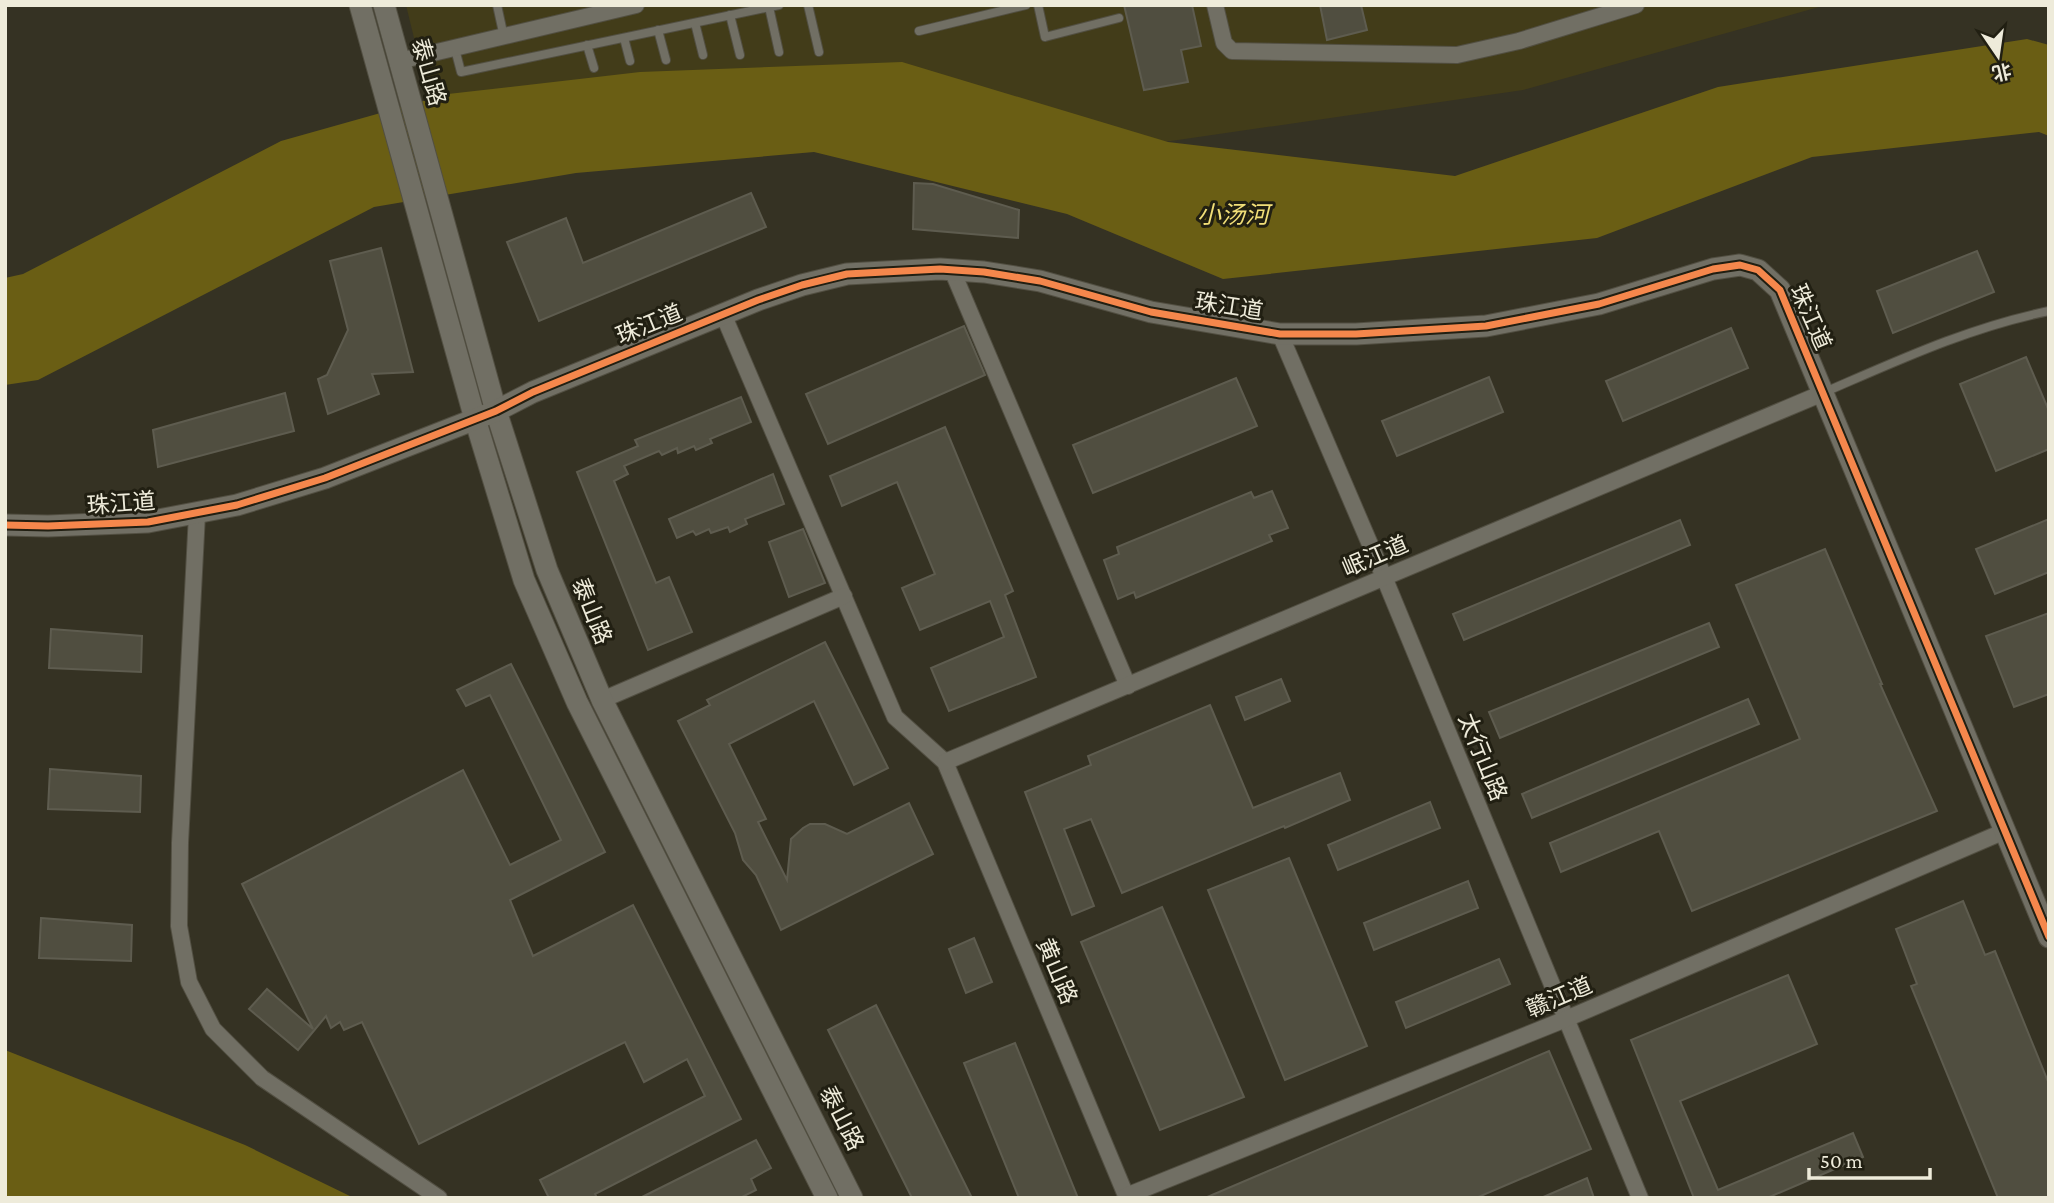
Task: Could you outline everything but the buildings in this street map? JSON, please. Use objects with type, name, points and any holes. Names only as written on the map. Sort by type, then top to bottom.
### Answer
[{"type":"street","points":[[360,5],[475,419],[524,580],[577,702],[827,1198]]},
{"type":"street","name":"泰山路","points":[[384,5],[496,411],[547,570],[601,700],[852,1198]]},
{"type":"street","points":[[399,61],[636,5]]},
{"type":"street","points":[[1215,5],[1224,43],[1232,51],[1457,55],[1519,41],[1636,5]]},
{"type":"street","name":"珠江道","points":[[5,525],[148,522],[237,505],[325,478],[496,411],[533,392],[723,314],[802,285],[847,274],[893,270],[984,272],[1040,281],[1151,312],[1280,334],[1395,333],[1486,326],[1599,304],[1713,269],[1740,265],[1758,270],[1780,290],[2049,937]]},
{"type":"street","points":[[952,270],[1128,685]]},
{"type":"street","points":[[723,314],[895,717],[945,762]]},
{"type":"street","name":"太行山路","points":[[1280,334],[1384,577],[1640,1198]]},
{"type":"street","name":"岷江道","points":[[945,762],[1823,393]]},
{"type":"street","points":[[197,514],[180,843],[179,926],[189,982],[213,1029],[262,1078],[439,1198]]},
{"type":"street","points":[[601,700],[844,596]]},
{"type":"street","name":"黄山路","points":[[945,762],[1127,1197]]},
{"type":"street","name":"赣江道","points":[[1127,1197],[1566,1019],[2005,831]]},
{"type":"lane","points":[[497,5],[504,37]]},
{"type":"lane","points":[[455,49],[461,72],[779,5]]},
{"type":"lane","points":[[808,5],[819,52]]},
{"type":"lane","points":[[919,31],[1026,5]]},
{"type":"lane","points":[[1038,5],[1045,37],[1119,18]]},
{"type":"lane","points":[[769,7],[779,52]]},
{"type":"lane","points":[[730,16],[740,55]]},
{"type":"lane","points":[[695,23],[703,55]]},
{"type":"lane","points":[[658,30],[666,60]]},
{"type":"lane","points":[[624,38],[630,61]]},
{"type":"lane","points":[[587,45],[594,68]]},
{"type":"lane","points":[[1823,393],[1950,338],[2013,318],[2049,311]]},
{"type":"shaded area","points":[[406,5],[1826,5],[1523,90],[1164,142],[431,108]]},
{"type":"water","name":"小汤河","points":[[2027,39],[2049,45],[2049,136],[2039,132],[1812,157],[1597,238],[1223,279],[1067,214],[814,152],[576,173],[374,207],[38,380],[5,385],[5,278],[23,274],[281,141],[448,94],[640,72],[902,62],[1168,142],[1455,176],[1718,87]]},
{"type":"water","points":[[5,1050],[245,1145],[354,1198],[5,1198]]},
{"type":"cycle path","points":[[5,525],[148,522],[237,505],[325,478],[496,411],[533,392],[758,300],[847,274],[940,269],[984,272],[1040,281],[1151,312],[1280,334],[1356,334],[1486,326],[1599,304],[1713,269],[1740,265],[1758,270],[1780,290],[2049,937]]}]
